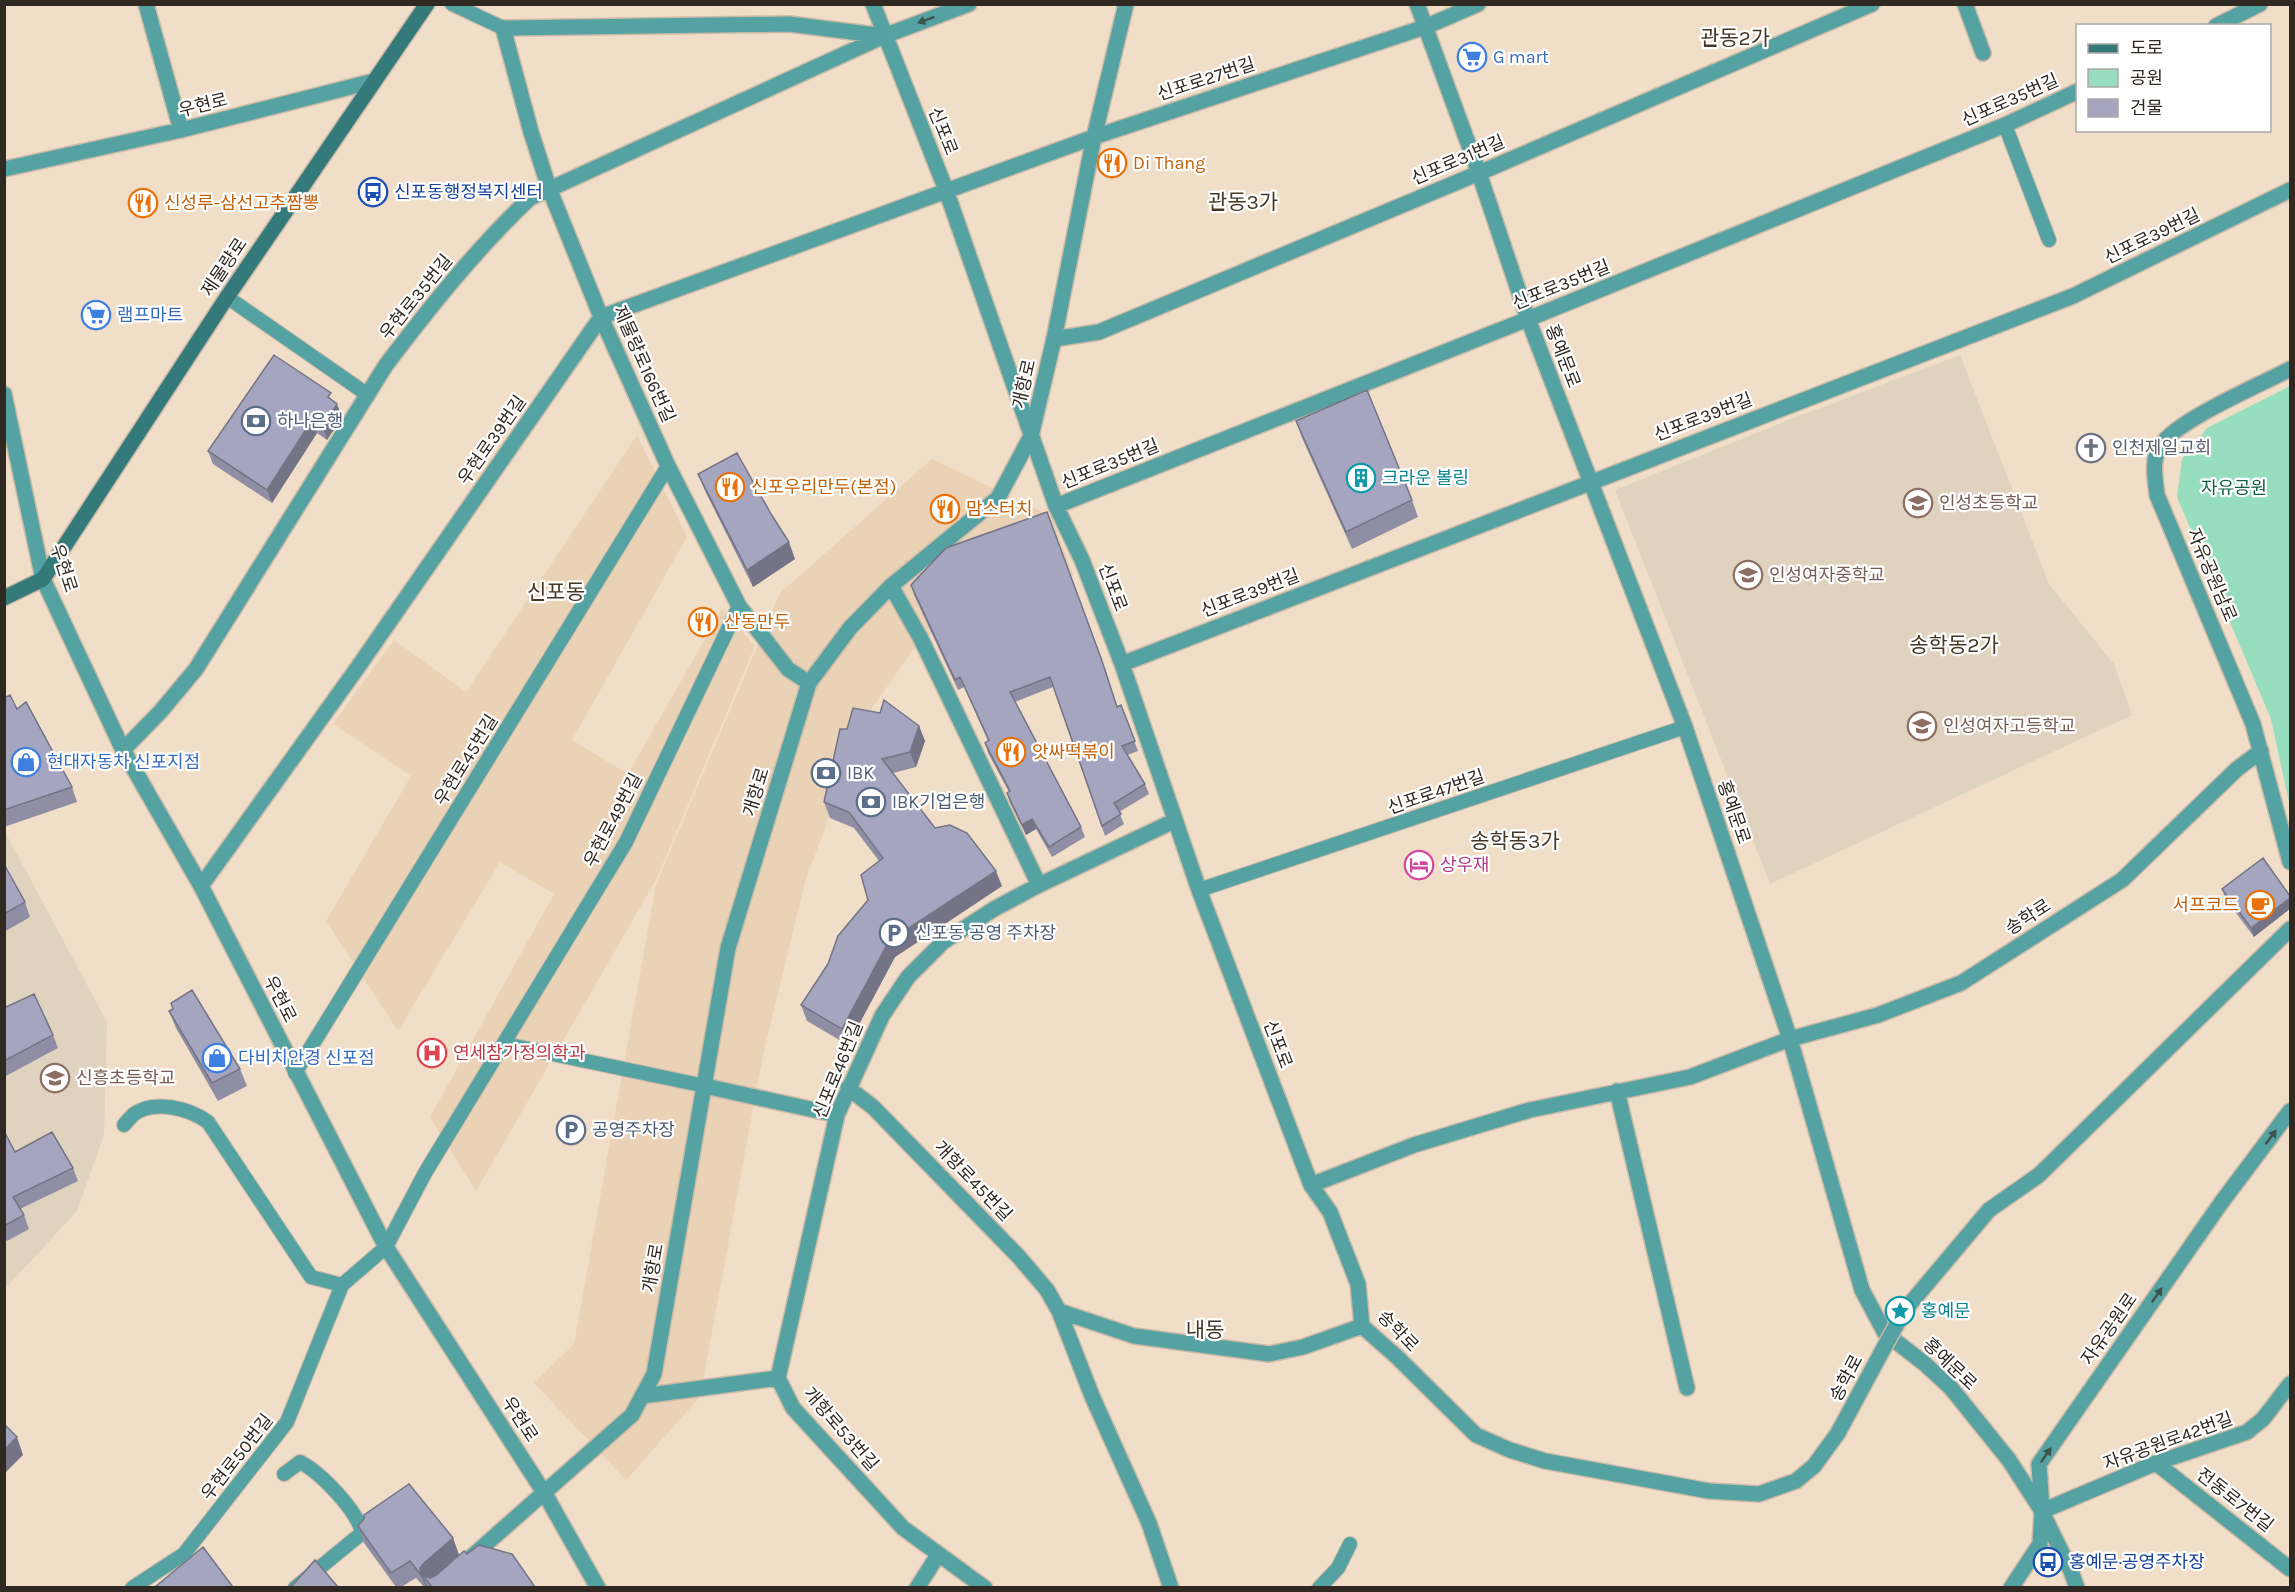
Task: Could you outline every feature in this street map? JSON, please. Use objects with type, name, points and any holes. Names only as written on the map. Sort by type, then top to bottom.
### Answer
[{"type":"main road","name":"제물량로","points":[[43,579],[227,297],[427,4]]},
{"type":"main road","points":[[4,598],[43,579]]},
{"type":"street","points":[[146,4],[181,130]]},
{"type":"street","name":"신포로","points":[[873,4],[946,190],[1056,506],[1082,560],[1122,664],[1199,890],[1311,1185]]},
{"type":"street","name":"우현로35번길","points":[[123,750],[161,711],[196,669],[368,394],[412,330],[504,222],[530,198],[884,36],[969,4]]},
{"type":"street","name":"개항로","points":[[454,1572],[632,1415],[654,1374],[728,948],[809,683],[850,627],[891,586],[998,498],[1031,436],[1054,339],[1094,137],[1126,4]]},
{"type":"street","name":"홍예문로","points":[[1417,4],[1479,173],[1528,319],[1685,728],[1790,1039],[1862,1290],[1885,1334],[1925,1364],[1951,1388],[2009,1460],[2042,1511],[2077,1587]]},
{"type":"street","name":"신포로27번길","points":[[946,190],[1094,137],[1425,27],[1478,4]]},
{"type":"street","name":"신포로31번길","points":[[1054,339],[1099,332],[1479,173],[1872,4]]},
{"type":"street","points":[[1965,4],[1983,53]]},
{"type":"street","points":[[2220,24],[2260,4]]},
{"type":"street","points":[[503,28],[789,24],[884,36]]},
{"type":"street","name":"제물량로166번길","points":[[503,28],[531,132],[549,188],[601,317],[668,466],[739,606],[788,669],[809,683]]},
{"type":"street","name":"우현로","points":[[4,169],[181,130],[374,81]]},
{"type":"street","name":"신포로35번길","points":[[1056,506],[1528,319],[2005,125],[2076,92]]},
{"type":"street","points":[[601,317],[946,190]]},
{"type":"street","name":"신포로39번길","points":[[1122,664],[2073,296],[2290,190]]},
{"type":"street","name":"우현로39번길","points":[[201,886],[358,667],[601,317]]},
{"type":"street","name":"자유공원남로","points":[[2290,369],[2180,426],[2160,446],[2153,472],[2157,495],[2253,724],[2290,862]]},
{"type":"street","name":"우현로","points":[[4,394],[43,579],[123,750],[201,886],[387,1247],[545,1494],[598,1587]]},
{"type":"street","points":[[891,586],[921,639],[1040,885]]},
{"type":"street","name":"송학로","points":[[2260,751],[2237,768],[2122,880],[1961,983],[1878,1015],[1790,1039],[1690,1077],[1530,1110],[1414,1145],[1311,1185],[1330,1212],[1358,1284],[1362,1326],[1476,1435],[1545,1461],[1709,1491],[1758,1494],[1796,1481],[1814,1466],[1838,1433],[1904,1311],[1989,1210],[2039,1175],[2290,929]]},
{"type":"street","name":"신포로46번길","points":[[778,1378],[837,1115],[882,1016],[908,977],[943,942],[994,909],[1174,821]]},
{"type":"street","points":[[705,1086],[837,1115]]},
{"type":"street","name":"개항로45번길","points":[[848,1088],[873,1107],[1019,1257],[1047,1290],[1059,1311],[1092,1396],[1149,1523],[1171,1587]]},
{"type":"street","points":[[1617,1091],[1687,1388]]},
{"type":"street","name":"자유공원로","points":[[2011,1587],[2040,1544],[2042,1511],[2039,1464],[2221,1203],[2290,1111]]},
{"type":"street","points":[[1059,1311],[1134,1336],[1269,1354],[1303,1347],[1362,1326]]},
{"type":"street","points":[[642,1396],[778,1378]]},
{"type":"street","name":"개항로53번길","points":[[778,1378],[793,1408],[903,1528],[985,1587]]},
{"type":"street","name":"자유공원로42번길","points":[[2042,1511],[2156,1463],[2247,1432],[2263,1419],[2290,1384]]},
{"type":"street","name":"전동로7번길","points":[[2156,1463],[2290,1569]]},
{"type":"street","points":[[917,1587],[938,1555]]},
{"type":"lane","points":[[452,4],[503,28]]},
{"type":"lane","points":[[2005,125],[2049,240]]},
{"type":"lane","points":[[227,297],[368,394]]},
{"type":"lane","name":"우현로45번길","points":[[295,1072],[668,466]]},
{"type":"lane","name":"우현로49번길","points":[[387,1247],[425,1173],[626,842],[739,606]]},
{"type":"lane","name":"신포로47번길","points":[[1199,890],[1685,728]]},
{"type":"lane","points":[[505,1044],[705,1086]]},
{"type":"lane","points":[[124,1125],[135,1114],[148,1108],[174,1107],[194,1112],[208,1122],[311,1277],[342,1285],[387,1247]]},
{"type":"lane","name":"우현로50번길","points":[[132,1587],[184,1554],[287,1422],[342,1285]]},
{"type":"lane","points":[[284,1474],[300,1462],[311,1468],[351,1509],[360,1524],[362,1533],[295,1587]]},
{"type":"lane","points":[[1319,1587],[1338,1568],[1350,1544]]},
{"type":"shaded area","points":[[1960,355],[2049,584],[2114,664],[2132,715],[1770,884],[1615,490],[1786,421]]},
{"type":"shaded area","points":[[637,435],[687,537],[572,740],[628,774],[722,609],[755,646],[656,880],[476,1191],[430,1117],[554,894],[500,862],[398,1031],[326,921],[411,776],[333,724],[394,640],[466,692]]},
{"type":"shaded area","points":[[932,459],[1051,516],[1074,575],[921,639],[872,708],[806,878],[763,1055],[700,1397],[626,1480],[534,1383],[574,1344],[656,884],[780,593]]},
{"type":"shaded area","name":"신흥초등학교","points":[[4,830],[107,1022],[104,1135],[77,1211],[5,1289]]},
{"type":"green space","name":"자유공원","points":[[2290,386],[2290,807],[2271,719],[2177,497],[2182,459],[2207,428]]},
{"type":"building","points":[[274,355],[331,393],[328,397],[337,404],[323,427],[312,420],[267,490],[208,451]]},
{"type":"building","name":"크라운 볼링","points":[[1367,390],[1412,500],[1346,532],[1296,421]]},
{"type":"building","points":[[737,453],[789,542],[747,570],[698,474]]},
{"type":"building","points":[[1047,512],[1117,707],[1121,705],[1135,741],[1122,746],[1145,784],[1114,803],[1121,814],[1102,826],[1050,677],[1010,692],[1081,827],[1049,847],[1032,819],[1022,825],[1007,793],[1010,791],[985,743],[989,740],[960,677],[955,680],[911,585],[946,548]]},
{"type":"building","points":[[10,695],[17,709],[26,702],[72,787],[4,810],[4,698]]},
{"type":"building","points":[[884,700],[919,726],[910,752],[882,759],[935,828],[950,825],[967,833],[996,871],[889,941],[842,1029],[801,1005],[828,964],[838,936],[868,900],[861,875],[883,858],[849,812],[824,802],[840,729],[847,729],[853,708],[880,713]]},
{"type":"building","name":"서프코드","points":[[2263,858],[2290,898],[2251,928],[2222,889]]},
{"type":"building","points":[[4,864],[25,902],[4,914]]},
{"type":"building","points":[[192,990],[240,1069],[212,1083],[169,1011],[173,1009],[171,1003]]},
{"type":"building","points":[[34,994],[53,1035],[4,1061],[4,1008]]},
{"type":"building","points":[[4,1131],[15,1152],[52,1132],[73,1168],[13,1197],[24,1215],[4,1226]]},
{"type":"building","points":[[4,1424],[17,1437],[4,1450]]},
{"type":"building","points":[[409,1484],[453,1538],[423,1564],[420,1568],[421,1575],[410,1561],[391,1573],[358,1526],[364,1519],[364,1515]]},
{"type":"building","points":[[479,1545],[512,1554],[535,1587],[432,1587],[423,1576],[430,1578],[435,1576],[464,1551],[467,1554]]},
{"type":"building","points":[[203,1547],[233,1587],[155,1587]]},
{"type":"building","points":[[315,1560],[338,1587],[291,1587]]},
{"type":"place","name":"G mart","points":[[1472,57]]},
{"type":"place","name":"Di Thang","points":[[1112,163]]},
{"type":"place","name":"신포동행정복지센터","points":[[373,192]]},
{"type":"place","name":"신성루-삼선고추짬뽕","points":[[143,203]]},
{"type":"place","name":"램프마트","points":[[96,315]]},
{"type":"place","name":"하나은행","points":[[256,421]]},
{"type":"place","name":"인천제일교회","points":[[2091,448]]},
{"type":"place","name":"크라운 볼링","points":[[1361,478]]},
{"type":"place","name":"신포우리만두(본점)","points":[[730,487]]},
{"type":"place","name":"인성초등학교","points":[[1918,503]]},
{"type":"place","name":"맘스터치","points":[[945,509]]},
{"type":"place","name":"인성여자중학교","points":[[1748,575]]},
{"type":"place","name":"산동만두","points":[[703,622]]},
{"type":"place","name":"인성여자고등학교","points":[[1922,726]]},
{"type":"place","name":"앗싸떡볶이","points":[[1011,752]]},
{"type":"place","name":"현대자동차 신포지점","points":[[26,762]]},
{"type":"place","name":"IBK","points":[[826,773]]},
{"type":"place","name":"IBK기업은행","points":[[871,802]]},
{"type":"place","name":"상우재","points":[[1419,865]]},
{"type":"place","name":"서프코드","points":[[2260,905]]},
{"type":"place","name":"신포동 공영 주차장","points":[[894,933]]},
{"type":"place","name":"연세참가정의학과","points":[[432,1053]]},
{"type":"place","name":"다비치안경 신포점","points":[[217,1058]]},
{"type":"place","name":"신흥초등학교","points":[[55,1078]]},
{"type":"place","name":"공영주차장","points":[[571,1130]]},
{"type":"place","name":"홍예문","points":[[1900,1311]]},
{"type":"place","name":"홍예문·공영주차장","points":[[2048,1562]]},
{"type":"district","name":"관동2가","points":[[1735,38]]},
{"type":"district","name":"관동3가","points":[[1243,202]]},
{"type":"district","name":"신포동","points":[[556,592]]},
{"type":"district","name":"송학동2가","points":[[1954,645]]},
{"type":"district","name":"송학동3가","points":[[1515,841]]},
{"type":"district","name":"내동","points":[[1205,1330]]}]
